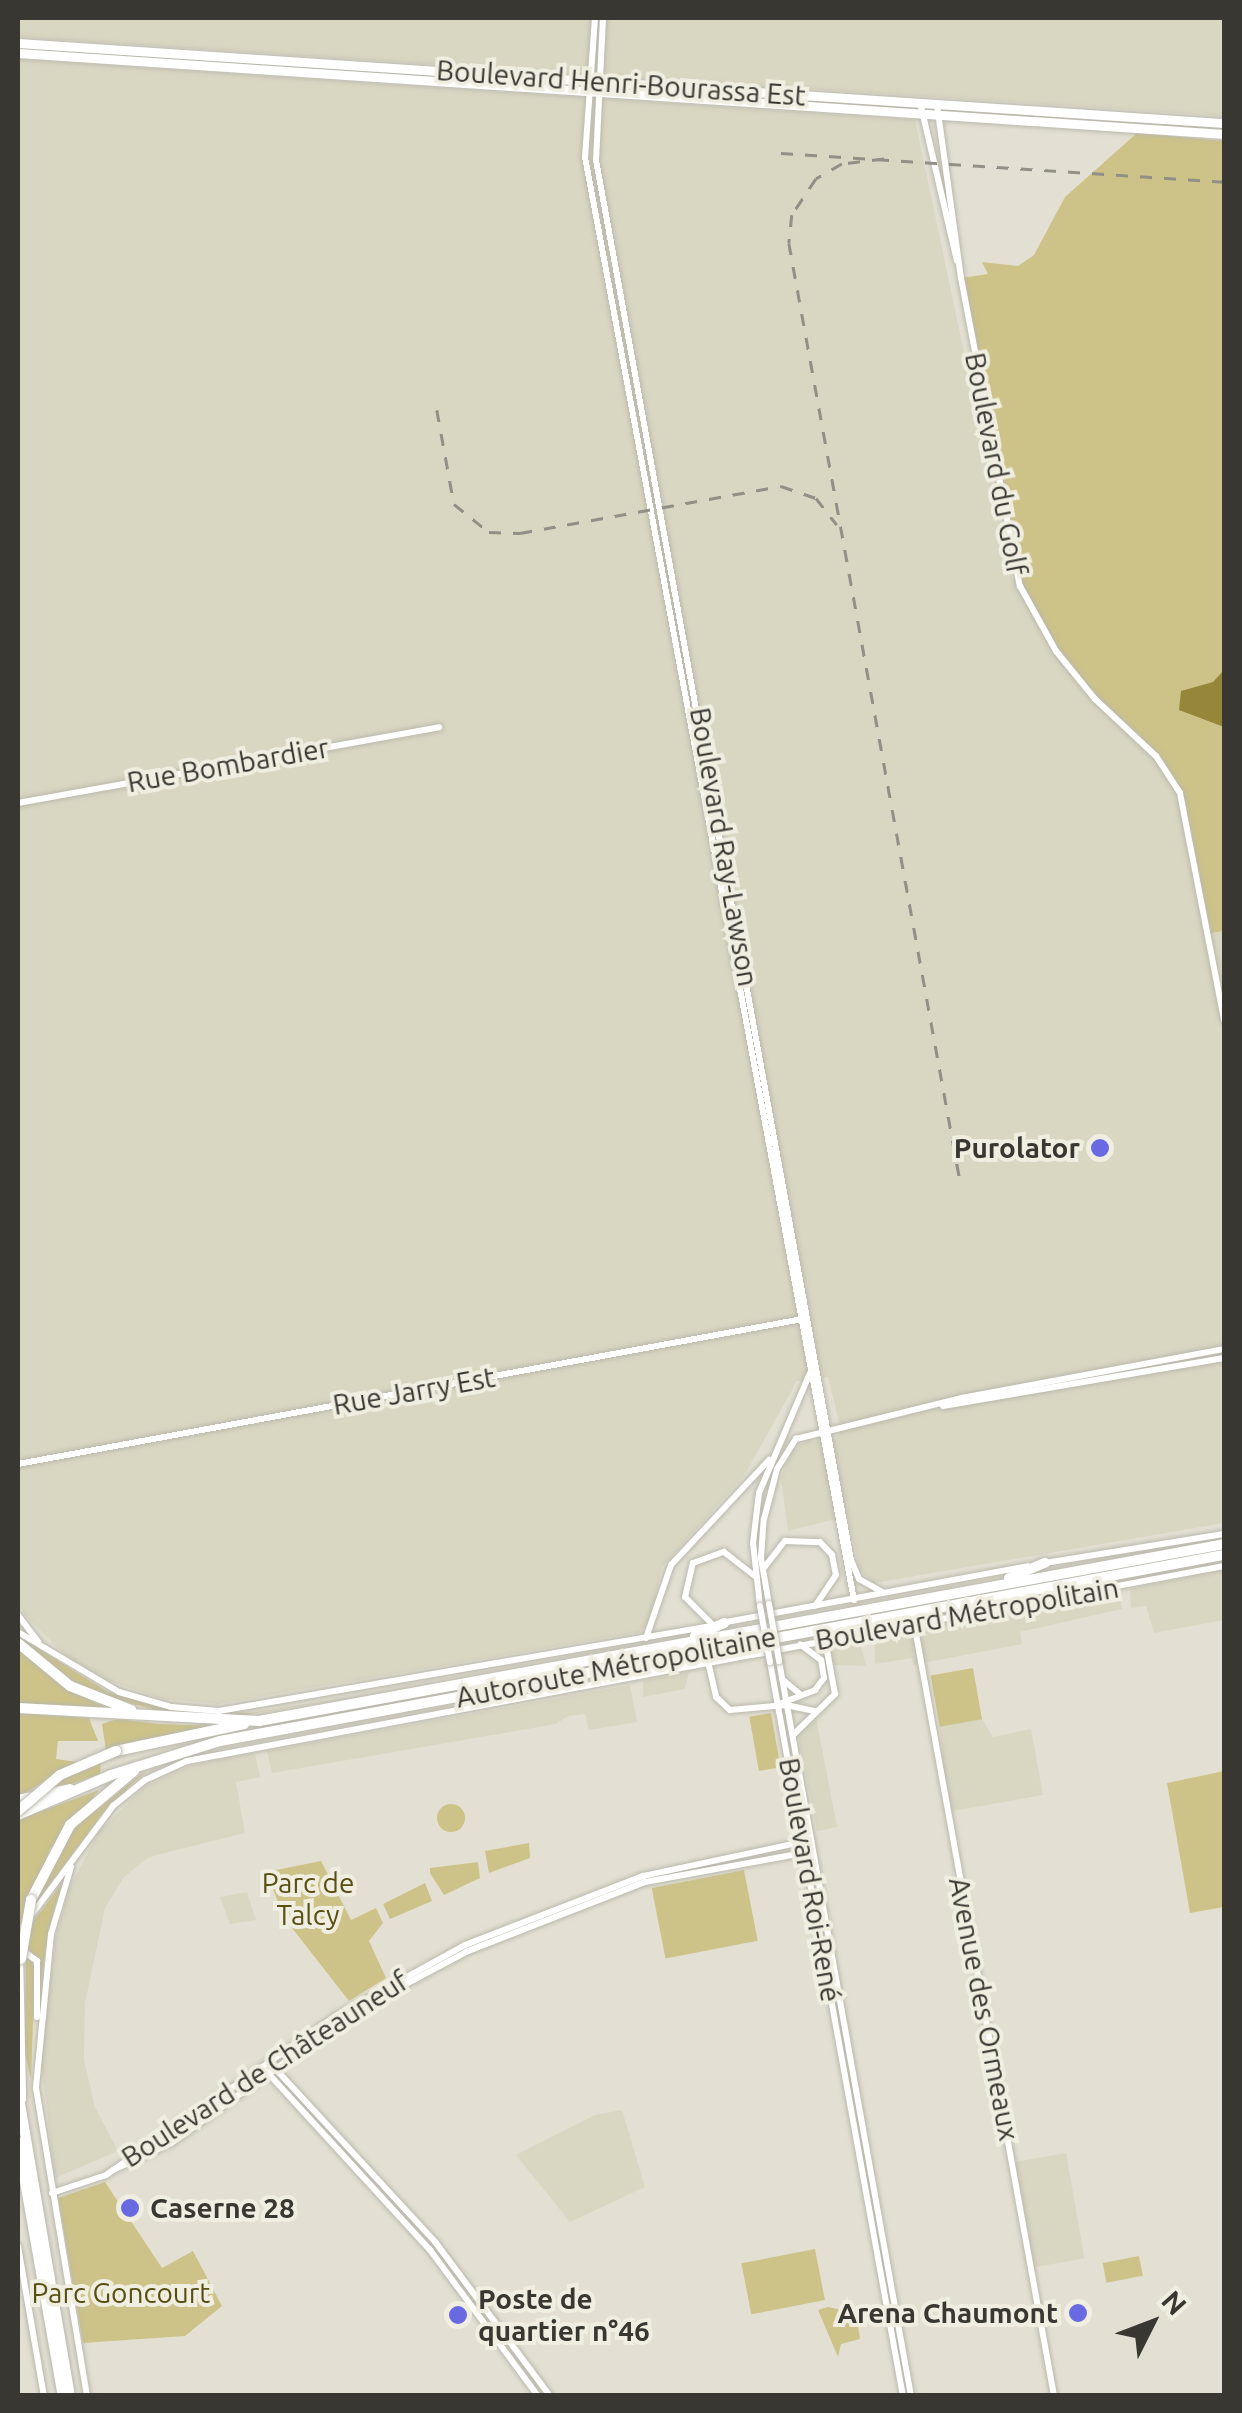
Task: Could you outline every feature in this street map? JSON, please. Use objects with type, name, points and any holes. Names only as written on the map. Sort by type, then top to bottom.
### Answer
[{"type":"highway","name":"Autoroute Métropolitaine","points":[[18,1708],[158,1719],[259,1720],[1224,1544]]},
{"type":"highway","name":"Autoroute Métropolitaine","points":[[18,1813],[111,1775],[220,1741],[1224,1555]]},
{"type":"highway","points":[[959,1593],[1045,1563]]},
{"type":"highway","points":[[666,1647],[719,1624]]},
{"type":"highway","points":[[18,1644],[75,1689],[158,1719]]},
{"type":"highway","points":[[573,1676],[774,1657]]},
{"type":"highway","points":[[18,1813],[68,1771],[116,1751],[259,1720]]},
{"type":"highway","points":[[22,2115],[19,1956],[31,1900],[53,1850],[80,1813],[149,1762]]},
{"type":"highway","points":[[18,1800],[111,1775]]},
{"type":"highway","points":[[18,2092],[64,2396]]},
{"type":"highway","points":[[18,2142],[64,2396]]},
{"type":"highway","points":[[18,2175],[64,2396]]},
{"type":"main road","name":"Boulevard Henri-Bourassa Est","points":[[18,43],[594,86]]},
{"type":"main road","name":"Boulevard Henri-Bourassa Est","points":[[18,54],[920,107],[1224,134]]},
{"type":"main road","name":"Boulevard Henri-Bourassa Est","points":[[936,109],[1224,124]]},
{"type":"street","points":[[594,18],[594,86]]},
{"type":"street","points":[[594,86],[603,18]]},
{"type":"street","name":"Boulevard Ray-Lawson","points":[[594,86],[595,154],[797,1239],[854,1601]]},
{"type":"street","name":"Boulevard Ray-Lawson","points":[[594,86],[585,157],[810,1372],[827,1430],[854,1570],[885,1594]]},
{"type":"street","name":"Boulevard du Golf","points":[[920,107],[960,267]]},
{"type":"street","name":"Boulevard du Golf","points":[[936,109],[960,267],[1020,588],[1056,651],[1095,700],[1156,756],[1180,793],[1224,1020]]},
{"type":"street","points":[[612,303],[623,301]]},
{"type":"street","name":"Rue Bombardier","points":[[18,804],[439,727]]},
{"type":"street","points":[[786,1241],[797,1239]]},
{"type":"street","name":"Rue Jarry Est","points":[[18,1464],[811,1318]]},
{"type":"street","points":[[936,1406],[1224,1349]]},
{"type":"street","points":[[936,1406],[1224,1358]]},
{"type":"street","name":"Boulevard Roi-René","points":[[765,1605],[755,1576],[754,1518],[770,1460],[810,1372]]},
{"type":"street","name":"Boulevard Roi-René","points":[[907,2396],[765,1605],[764,1519],[782,1457],[796,1439],[936,1406]]},
{"type":"street","points":[[646,1639],[671,1565],[770,1460]]},
{"type":"street","name":"Boulevard Métropolitain","points":[[18,1632],[118,1692],[163,1706],[219,1711],[646,1639],[1045,1563],[1224,1534]]},
{"type":"street","points":[[764,1569],[788,1539],[822,1544],[836,1575],[814,1607]]},
{"type":"street","points":[[719,1624],[684,1595],[693,1564],[724,1552],[755,1576]]},
{"type":"street","name":"Boulevard Métropolitain","points":[[18,1933],[122,1797],[187,1761],[508,1698],[774,1657],[800,1644],[1224,1566]]},
{"type":"street","points":[[18,1615],[39,1644]]},
{"type":"street","name":"Avenue des Ormeaux","points":[[914,1624],[1054,2396]]},
{"type":"street","points":[[793,1736],[835,1694],[825,1640]]},
{"type":"street","points":[[709,1666],[716,1697],[730,1710],[783,1703],[818,1688],[825,1671],[819,1657],[800,1644]]},
{"type":"street","name":"Boulevard Roi-René","points":[[774,1657],[793,1736],[806,1845]]},
{"type":"street","points":[[782,1679],[801,1694]]},
{"type":"street","points":[[783,1703],[816,1711]]},
{"type":"street","name":"Boulevard de Châteauneuf","points":[[51,2194],[171,2142],[267,2066],[409,1981],[541,1919],[644,1882],[806,1845]]},
{"type":"street","points":[[38,2023],[52,1927],[73,1862]]},
{"type":"street","points":[[19,1956],[30,1952],[37,1964],[36,2099],[86,2396]]},
{"type":"street","points":[[267,2066],[524,2359],[550,2396]]},
{"type":"street","points":[[18,2246],[44,2396]]},
{"type":"street","points":[[491,2322],[538,2396]]},
{"type":"street","points":[[516,2365],[524,2359]]},
{"type":"shaded area","points":[[18,18],[1224,18],[1224,116],[18,37]]},
{"type":"shaded area","points":[[18,59],[915,120],[1012,580],[1020,571],[1183,790],[1211,932],[1224,931],[1224,1523],[874,1583],[860,1571],[848,1516],[788,1531],[781,1478],[792,1451],[805,1442],[836,1439],[841,1431],[828,1377],[797,1381],[744,1476],[662,1567],[649,1623],[640,1632],[218,1704],[163,1699],[106,1680],[65,1655],[27,1617],[18,1605]]},
{"type":"shaded area","points":[[1224,670],[1224,727],[1179,710],[1181,691],[1213,682]]},
{"type":"shaded area","points":[[1224,1570],[1224,1620],[1154,1633],[1146,1606],[1131,1608],[1130,1589]]},
{"type":"shaded area","points":[[1119,1593],[1122,1609],[1020,1632],[1022,1644],[913,1665],[912,1658],[875,1664],[874,1637],[903,1631],[908,1636],[925,1627]]},
{"type":"shaded area","points":[[859,1639],[866,1666],[833,1665],[831,1645]]},
{"type":"shaded area","points":[[689,1672],[685,1689],[643,1697],[643,1681]]},
{"type":"shaded area","points":[[630,1685],[637,1722],[589,1730],[585,1714],[568,1716],[556,1724],[272,1773],[267,1751]]},
{"type":"shaded area","points":[[816,1717],[837,1827],[817,1831],[798,1736]]},
{"type":"shaded area","points":[[982,1719],[993,1737],[1031,1729],[1043,1795],[947,1812],[940,1726]]},
{"type":"shaded area","points":[[255,1753],[260,1777],[236,1782],[245,1833],[149,1857],[124,1877],[105,1908],[85,2003],[84,2060],[95,2107],[118,2151],[55,2178],[41,2062],[55,1941],[69,1889],[98,1833],[144,1787],[189,1766]]},
{"type":"shaded area","points":[[247,1892],[256,1920],[230,1924],[220,1897]]},
{"type":"shaded area","points":[[622,2110],[645,2187],[570,2222],[516,2155],[595,2115]]},
{"type":"shaded area","points":[[1066,2153],[1085,2258],[1031,2268],[1013,2162]]},
{"type":"green space","points":[[1137,133],[1224,141],[1224,931],[1211,933],[1185,807],[1164,766],[1084,686],[1025,602],[961,278],[988,274],[982,262],[1018,266],[1034,255],[1065,197]]},
{"type":"green space","points":[[18,1636],[108,1692],[186,1714],[166,1713],[83,1690],[41,1662]]},
{"type":"green space","points":[[18,1649],[61,1685],[108,1709],[18,1703]]},
{"type":"green space","points":[[973,1668],[982,1719],[940,1727],[931,1675]]},
{"type":"green space","points":[[417,1687],[242,1715],[198,1714],[251,1713]]},
{"type":"green space","points":[[18,1713],[89,1718],[98,1741],[58,1741],[56,1759],[77,1762],[18,1797]]},
{"type":"green space","points":[[771,1713],[781,1767],[759,1771],[749,1717]]},
{"type":"green space","points":[[117,1719],[218,1726],[106,1751],[102,1724]]},
{"type":"green space","points":[[101,1762],[100,1774],[39,1795],[57,1782]]},
{"type":"green space","points":[[148,1769],[106,1809],[33,1907],[67,1833]]},
{"type":"green space","points":[[1224,1771],[1224,1907],[1190,1913],[1167,1783]]},
{"type":"green space","points":[[99,1790],[50,1849],[20,1927],[18,1820]]},
{"type":"green space","points":[[451,1804],[461,1808],[465,1818],[461,1828],[451,1832],[441,1828],[437,1818],[441,1808]]},
{"type":"green space","points":[[529,1843],[530,1858],[489,1873],[485,1851]]},
{"type":"green space","name":"Parc de Talcy","points":[[321,1861],[351,1920],[376,1908],[383,1923],[369,1941],[386,1978],[349,2001],[285,1919],[266,1872]]},
{"type":"green space","name":"Parc de Talcy","points":[[478,1862],[480,1878],[444,1895],[430,1873],[430,1868]]},
{"type":"green space","points":[[744,1870],[758,1941],[665,1959],[652,1888]]},
{"type":"green space","points":[[62,1883],[49,1929],[38,2000],[40,1964],[27,1947],[29,1927]]},
{"type":"green space","name":"Parc de Talcy","points":[[425,1883],[432,1901],[390,1919],[383,1904]]},
{"type":"green space","points":[[26,1953],[35,1968],[31,2080],[25,2053]]},
{"type":"green space","name":"Parc Goncourt","points":[[105,2182],[162,2268],[193,2251],[222,2306],[185,2336],[83,2343],[58,2198]]},
{"type":"green space","points":[[815,2249],[825,2300],[751,2314],[741,2263]]},
{"type":"green space","points":[[1139,2256],[1143,2276],[1106,2283],[1103,2263]]},
{"type":"green space","points":[[828,2307],[856,2313],[860,2339],[841,2344],[838,2357],[818,2310]]},
{"type":"railway","points":[[781,153],[1224,182]]},
{"type":"railway","points":[[884,159],[842,164],[816,179],[792,215],[789,243],[960,1180]]},
{"type":"railway","points":[[437,410],[454,504],[489,532],[520,533],[781,486],[816,498],[837,525]]},
{"type":"place","name":"Purolator","points":[[1100,1148]]},
{"type":"place","name":"Caserne 28","points":[[130,2208]]},
{"type":"place","name":"Arena Chaumont","points":[[1078,2313]]},
{"type":"place","name":"Poste de quartier n°46","points":[[458,2315]]}]
